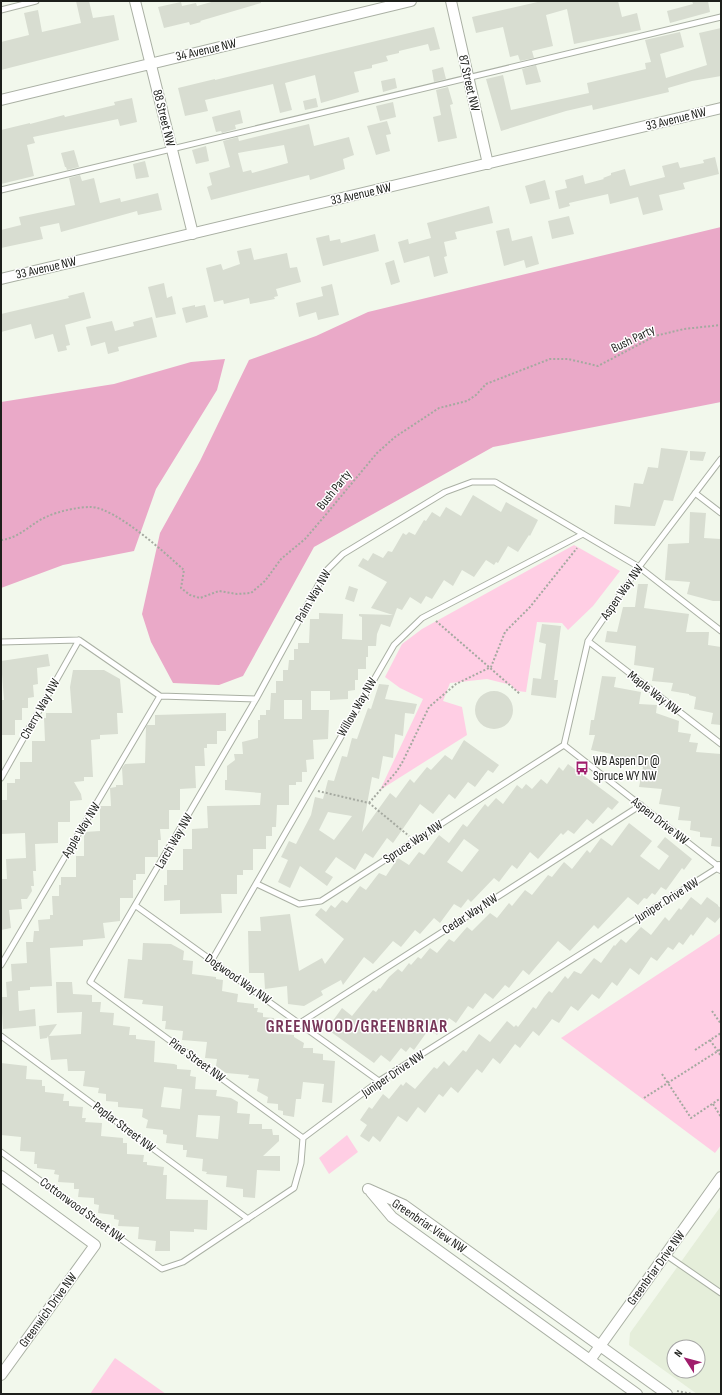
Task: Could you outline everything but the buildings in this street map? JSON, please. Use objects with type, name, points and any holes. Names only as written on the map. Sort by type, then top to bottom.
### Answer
[{"type":"street","name":"88 Street NW","points":[[135,1],[193,234]]},
{"type":"street","name":"34 Avenue NW","points":[[1,100],[411,1]]},
{"type":"street","name":"87 Street NW","points":[[451,1],[488,164]]},
{"type":"street","name":"33 Avenue NW","points":[[1,279],[721,108]]},
{"type":"street","name":"Greenwich Drive NW","points":[[1,1176],[95,1245],[1,1376]]},
{"type":"street","name":"Greenbriar Drive NW","points":[[590,1360],[666,1256],[721,1177]]},
{"type":"street","name":"Greenbriar View NW","points":[[637,1394],[392,1217],[368,1189],[404,1205],[666,1394]]},
{"type":"lane","points":[[1,10],[36,1]]},
{"type":"lane","points":[[1,190],[721,17]]},
{"type":"lane","name":"Aspen Way NW","points":[[564,745],[588,641],[638,567],[721,459]]},
{"type":"lane","name":"Palm Way NW","points":[[256,698],[326,571],[344,554],[445,492],[472,482],[495,482],[583,534],[638,567],[721,631]]},
{"type":"lane","points":[[695,493],[721,513]]},
{"type":"lane","name":"Willow Way NW","points":[[212,960],[309,789],[394,645],[422,618],[583,534]]},
{"type":"lane","points":[[1,642],[79,640],[160,696],[256,698]]},
{"type":"lane","name":"Cherry Way NW","points":[[1,778],[79,640]]},
{"type":"lane","name":"Maple Way NW","points":[[588,641],[721,744]]},
{"type":"lane","name":"Apple Way NW","points":[[1,965],[160,696]]},
{"type":"lane","name":"Larch Way NW","points":[[90,982],[136,906],[256,698]]},
{"type":"lane","name":"Aspen Drive NW","points":[[564,745],[720,868]]},
{"type":"lane","name":"Spruce Way NW","points":[[256,884],[299,904],[321,901],[564,745]]},
{"type":"lane","name":"Cedar Way NW","points":[[300,1023],[641,805]]},
{"type":"lane","name":"Juniper Drive NW","points":[[304,1138],[379,1081],[720,868]]},
{"type":"lane","name":"Dogwood Way NW","points":[[136,906],[379,1081]]},
{"type":"lane","name":"Pine Street NW","points":[[90,982],[304,1138]]},
{"type":"lane","name":"Poplar Street NW","points":[[1,1036],[248,1219]]},
{"type":"lane","points":[[248,1219],[294,1188],[301,1163],[304,1138]]},
{"type":"lane","name":"Cottonwood Street NW","points":[[1,1152],[162,1269],[183,1262],[248,1219]]},
{"type":"lane","points":[[666,1256],[721,1293]]},
{"type":"path","name":"Bush Party","points":[[1,540],[11,539],[46,517],[62,511],[92,507],[115,515],[155,543],[184,570],[181,588],[190,595],[200,598],[219,591],[237,594],[251,593],[265,582],[281,559],[319,524],[377,453],[395,437],[439,408],[467,401],[476,395],[486,384],[550,359],[568,359],[598,366],[655,336],[684,329],[721,325]]},
{"type":"path","points":[[369,803],[400,766],[429,707],[456,684],[491,667],[505,632],[530,606],[577,548]]},
{"type":"path","points":[[430,614],[520,694]]},
{"type":"path","points":[[309,789],[369,803],[415,841]]},
{"type":"path","points":[[712,1010],[721,1024]]},
{"type":"path","points":[[695,1050],[721,1033]]},
{"type":"path","points":[[710,1040],[721,1056]]},
{"type":"path","points":[[644,1098],[721,1049]]},
{"type":"path","points":[[662,1074],[691,1118],[721,1098]]},
{"type":"path","points":[[713,1104],[721,1117]]},
{"type":"shaded area","points":[[721,227],[721,402],[493,447],[314,547],[243,676],[219,685],[173,683],[151,642],[142,614],[160,533],[200,461],[249,360],[316,336],[368,312]]},
{"type":"shaded area","points":[[225,359],[217,390],[156,489],[134,551],[63,565],[1,588],[1,402],[114,384],[191,362]]},
{"type":"shaded area","points":[[574,545],[620,571],[593,606],[568,630],[562,623],[537,622],[526,692],[517,691],[511,685],[487,679],[450,683],[443,701],[462,707],[467,735],[380,790],[423,699],[400,688],[385,677],[402,644],[422,629]]},
{"type":"shaded area","points":[[721,933],[721,1145],[715,1153],[561,1038]]},
{"type":"shaded area","points":[[347,1135],[358,1152],[329,1174],[319,1158]]},
{"type":"shaded area","points":[[721,1206],[721,1394],[697,1394],[676,1379],[706,1379],[706,1339],[666,1339],[666,1372],[629,1345],[630,1333]]},
{"type":"shaded area","points":[[115,1358],[166,1394],[90,1394]]},
{"type":"place","name":"WB Aspen Dr @ Spruce WY NW","points":[[582,768]]},
{"type":"district","name":"GREENWOOD/GREENBRIAR","points":[[357,1027]]}]
